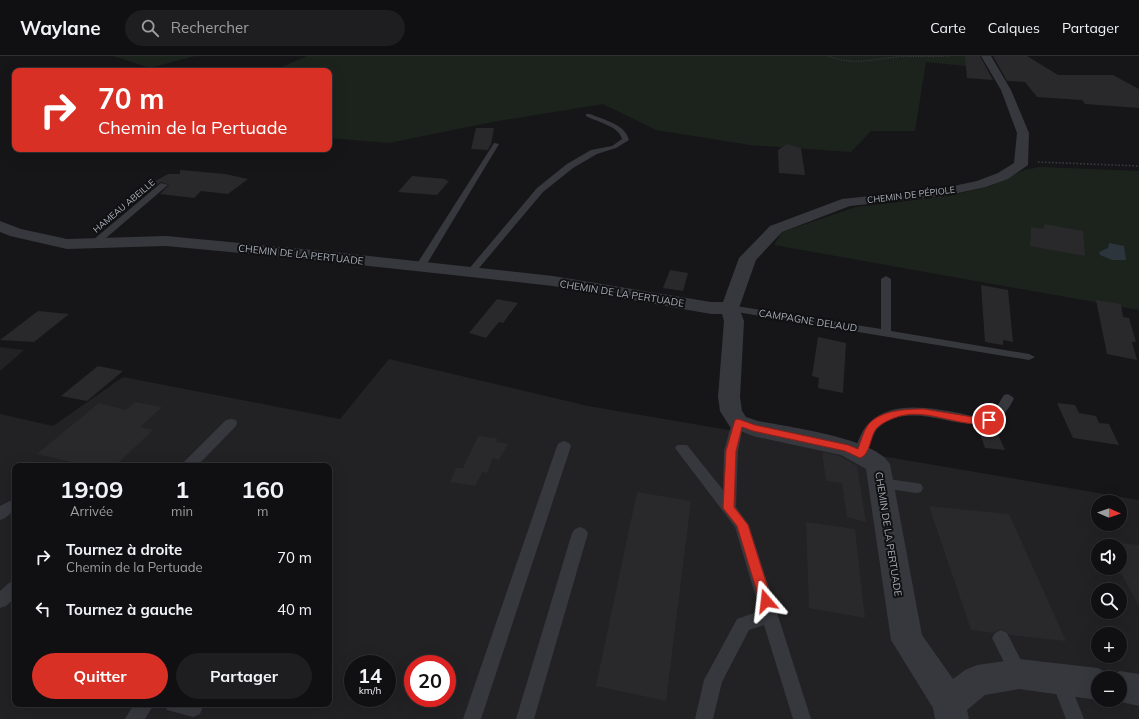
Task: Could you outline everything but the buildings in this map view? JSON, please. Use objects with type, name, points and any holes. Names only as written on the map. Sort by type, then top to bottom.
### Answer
[{"type":"street","points":[[986,56],[1006,90],[1023,133],[1021,161]]},
{"type":"street","name":"CHEMIN DE PÉPIOLE","points":[[730,308],[748,258],[776,229],[847,202],[944,192],[981,184],[1003,176],[1021,165],[1021,161]]},
{"type":"street","name":"CHEMIN DE LA PERTUADE","points":[[0,226],[16,233],[67,244],[166,240],[553,281],[711,308],[730,308]]},
{"type":"street","points":[[730,308],[734,321],[729,397],[731,411],[738,422]]},
{"type":"street","name":"CHEMIN DE LA PERTUADE","points":[[738,422],[753,428],[848,448],[878,464],[907,640],[951,711]]},
{"type":"street","points":[[951,711],[977,681],[1019,674],[1091,683]]},
{"type":"street","points":[[1127,688],[1139,690]]},
{"type":"lane","points":[[472,272],[540,190],[570,166],[594,152],[614,147],[626,140],[625,133],[620,128],[588,115]]},
{"type":"lane","points":[[420,266],[496,144]]},
{"type":"lane","name":"HAMEAU ABEILLE","points":[[96,242],[164,185]]},
{"type":"lane","points":[[886,280],[886,334]]},
{"type":"lane","name":"CAMPAGNE DELAUD","points":[[730,308],[1029,357]]},
{"type":"lane","points":[[860,454],[872,427],[884,419],[900,413],[924,412],[984,421],[997,416],[1004,408],[1008,398]]},
{"type":"lane","points":[[729,508],[731,451],[738,422]]},
{"type":"lane","points":[[192,463],[231,423]]},
{"type":"lane","points":[[472,719],[564,446]]},
{"type":"lane","points":[[682,448],[742,525],[802,719]]},
{"type":"lane","points":[[881,483],[916,488]]},
{"type":"lane","points":[[525,719],[580,532]]},
{"type":"lane","points":[[0,601],[12,591]]},
{"type":"lane","points":[[704,719],[713,680],[743,624],[770,616]]},
{"type":"lane","points":[[1002,638],[1019,674]]},
{"type":"lane","points":[[1060,679],[1075,719]]},
{"type":"lane","points":[[134,719],[143,707]]},
{"type":"path","points":[[829,56],[841,60],[866,62],[898,56],[950,56]]},
{"type":"path","points":[[1021,161],[1139,166]]},
{"type":"shaded area","points":[[113,56],[195,56],[150,68]]},
{"type":"shaded area","points":[[307,56],[980,56],[985,68],[926,62],[915,131],[871,131],[851,152],[750,145],[656,130],[603,104],[492,122],[389,143],[332,138],[332,68],[281,68]]},
{"type":"shaded area","points":[[1040,167],[1139,171],[1139,310],[774,245],[782,232],[856,207],[948,196],[991,186],[1024,170]]},
{"type":"shaded area","points":[[1109,243],[1124,246],[1126,260],[1112,260],[1100,255],[1099,252],[1108,248]]},
{"type":"shaded area","points":[[0,347],[24,350],[0,371]]},
{"type":"shaded area","points":[[389,359],[588,406],[1110,495],[1091,495],[1091,531],[1127,531],[1127,498],[1139,500],[1139,719],[0,719],[0,414],[53,426],[123,377],[340,419]]},
{"type":"route","points":[[766,601],[742,525],[729,508],[731,451],[738,422],[753,428],[848,448],[860,454],[872,427],[884,419],[900,413],[910,411],[924,412],[967,420],[989,420]]}]
